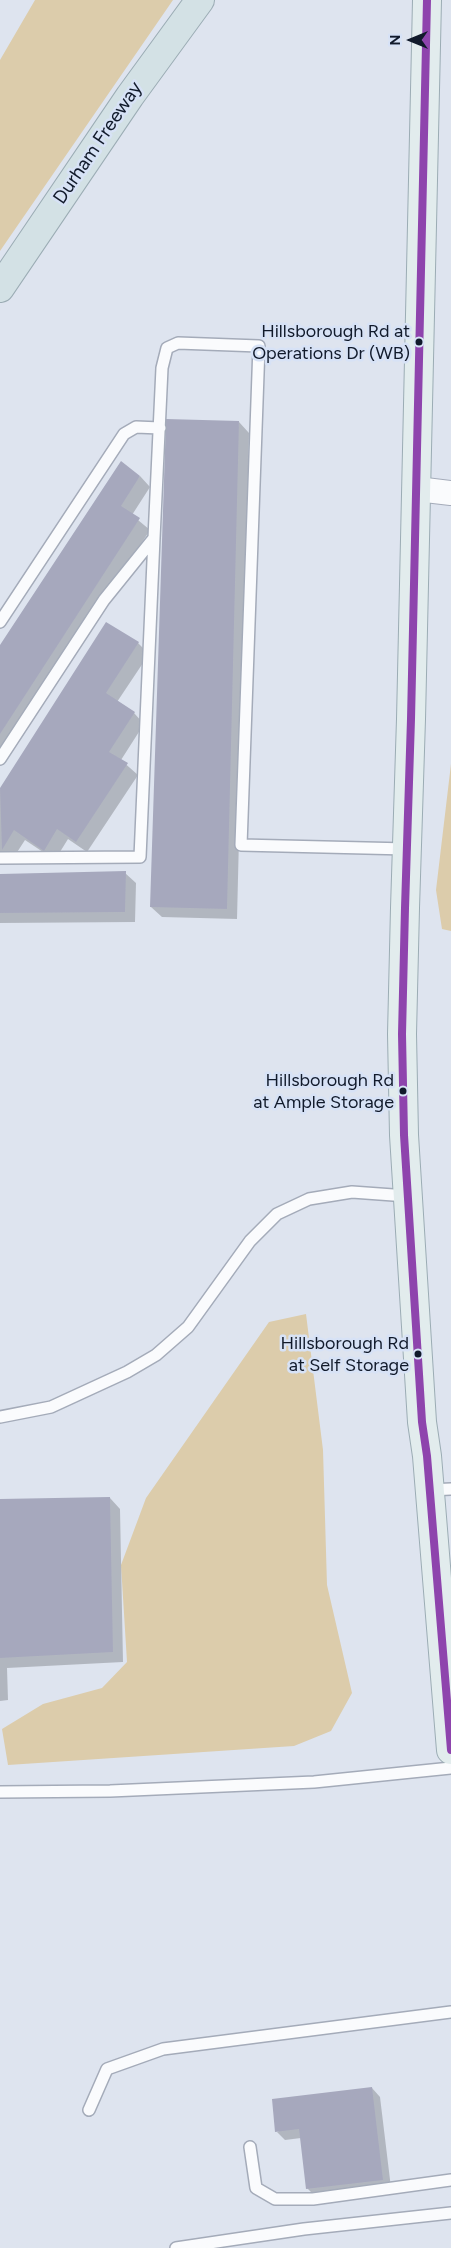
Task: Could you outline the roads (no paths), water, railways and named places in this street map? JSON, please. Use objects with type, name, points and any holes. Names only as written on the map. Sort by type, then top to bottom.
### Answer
[{"type":"highway","name":"Durham Freeway","points":[[0,288],[130,96],[200,0]]},
{"type":"main road","points":[[427,0],[402,1034],[407,1196],[421,1413],[440,1490],[451,1750]]},
{"type":"street","points":[[416,489],[451,493]]},
{"type":"lane","points":[[0,858],[140,857],[162,368],[167,348],[178,343],[259,346],[241,844],[407,849]]},
{"type":"lane","points":[[0,622],[124,434],[136,427],[160,428]]},
{"type":"lane","points":[[0,759],[104,600],[154,538]]},
{"type":"lane","points":[[0,1417],[51,1407],[127,1372],[156,1355],[188,1327],[250,1241],[277,1214],[309,1199],[352,1192],[407,1196]]},
{"type":"lane","points":[[0,1792],[110,1791],[314,1782],[451,1768]]},
{"type":"lane","points":[[89,2110],[107,2069],[163,2048],[451,2012]]},
{"type":"lane","points":[[250,2147],[256,2188],[275,2199],[313,2199],[451,2180]]},
{"type":"lane","points":[[176,2248],[304,2229],[451,2213]]},
{"type":"place","name":"Hillsborough Rd at Operations Dr (WB)","points":[[419,342]]},
{"type":"place","name":"Hillsborough Rd at Ample Storage","points":[[403,1091]]},
{"type":"place","name":"Hillsborough Rd at Self Storage","points":[[418,1354]]}]
